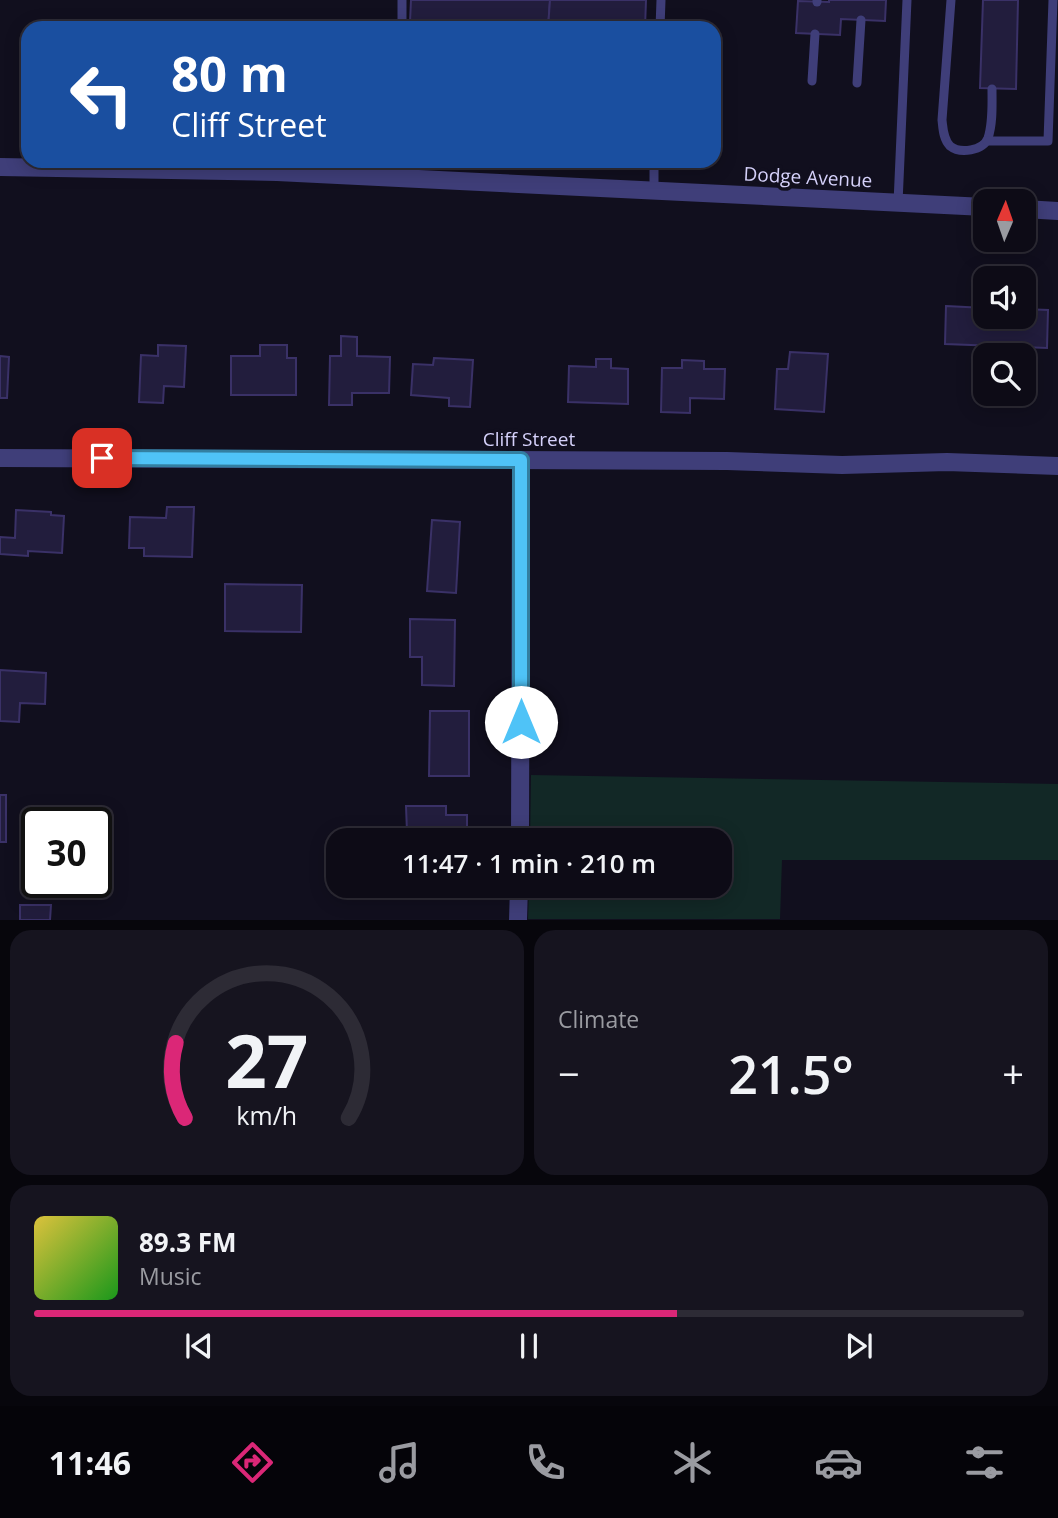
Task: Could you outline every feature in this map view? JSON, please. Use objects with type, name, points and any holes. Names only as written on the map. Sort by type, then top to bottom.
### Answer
[{"type":"street","name":"Dodge Avenue","points":[[0,167],[21,167]]},
{"type":"street","name":"Dodge Avenue","points":[[55,168],[277,172],[973,206]]},
{"type":"street","points":[[1036,210],[1058,211]]},
{"type":"street","name":"Cliff Street","points":[[0,458],[521,460],[842,465],[947,462],[1058,466]]},
{"type":"street","points":[[520,828],[521,460]]},
{"type":"street","points":[[518,919],[519,898]]},
{"type":"lane","points":[[402,0],[402,21]]},
{"type":"lane","points":[[660,21],[661,0]]},
{"type":"lane","points":[[898,203],[907,0]]},
{"type":"lane","points":[[951,0],[942,120],[945,138],[951,147],[964,151],[978,148],[987,141],[1048,141],[1053,0]]},
{"type":"lane","points":[[857,83],[861,20]]},
{"type":"lane","points":[[812,80],[815,34]]},
{"type":"lane","points":[[987,141],[991,123],[992,89]]},
{"type":"lane","points":[[654,168],[654,191]]},
{"type":"green space","points":[[531,775],[1058,784],[1058,860],[782,860],[780,919],[528,919],[529,898],[732,898],[732,828],[530,828]]},
{"type":"building","points":[[411,0],[550,0],[548,21],[410,21]]},
{"type":"building","points":[[550,0],[646,0],[645,21],[548,21]]},
{"type":"building","points":[[886,0],[885,21],[841,19],[840,35],[796,33],[798,1]]},
{"type":"building","points":[[983,0],[1018,0],[1016,89],[980,88]]},
{"type":"building","points":[[946,306],[973,307],[973,329],[1036,329],[1036,310],[1048,310],[1047,348],[1036,348],[1036,343],[945,344]]},
{"type":"building","points":[[341,336],[357,337],[357,356],[390,357],[389,393],[352,393],[352,405],[329,405],[330,356],[341,356]]},
{"type":"building","points":[[158,345],[186,346],[184,387],[164,386],[163,403],[139,402],[141,355],[158,356]]},
{"type":"building","points":[[260,345],[287,345],[287,358],[296,358],[296,395],[231,395],[231,356],[260,356]]},
{"type":"building","points":[[790,352],[828,354],[824,412],[775,409],[777,369],[788,369]]},
{"type":"building","points":[[0,356],[9,357],[7,398],[0,398]]},
{"type":"building","points":[[434,358],[473,360],[470,407],[449,406],[449,398],[411,395],[413,364],[433,365]]},
{"type":"building","points":[[596,359],[611,359],[611,368],[628,369],[628,404],[568,402],[569,366],[596,367]]},
{"type":"building","points":[[682,360],[704,361],[704,369],[725,369],[724,399],[690,398],[690,413],[661,412],[662,368],[682,368]]},
{"type":"building","points":[[167,507],[194,507],[192,557],[144,556],[144,548],[129,548],[130,517],[166,518]]},
{"type":"building","points":[[16,510],[51,512],[51,515],[64,516],[62,553],[28,551],[28,556],[0,554],[0,537],[15,538]]},
{"type":"building","points":[[432,520],[460,522],[456,593],[427,591]]},
{"type":"building","points":[[225,584],[302,585],[301,632],[225,631]]},
{"type":"building","points":[[410,619],[455,620],[454,686],[422,685],[422,657],[410,657]]},
{"type":"building","points":[[0,670],[46,673],[45,704],[20,703],[19,722],[0,721]]},
{"type":"building","points":[[430,711],[469,711],[469,776],[429,776]]},
{"type":"building","points":[[0,795],[6,795],[6,842],[0,842]]},
{"type":"building","points":[[406,806],[446,806],[446,815],[467,815],[467,828],[407,828]]},
{"type":"building","points":[[20,905],[51,905],[50,920],[20,920]]},
{"type":"route","points":[[102,458],[521,460],[521,722]]}]
